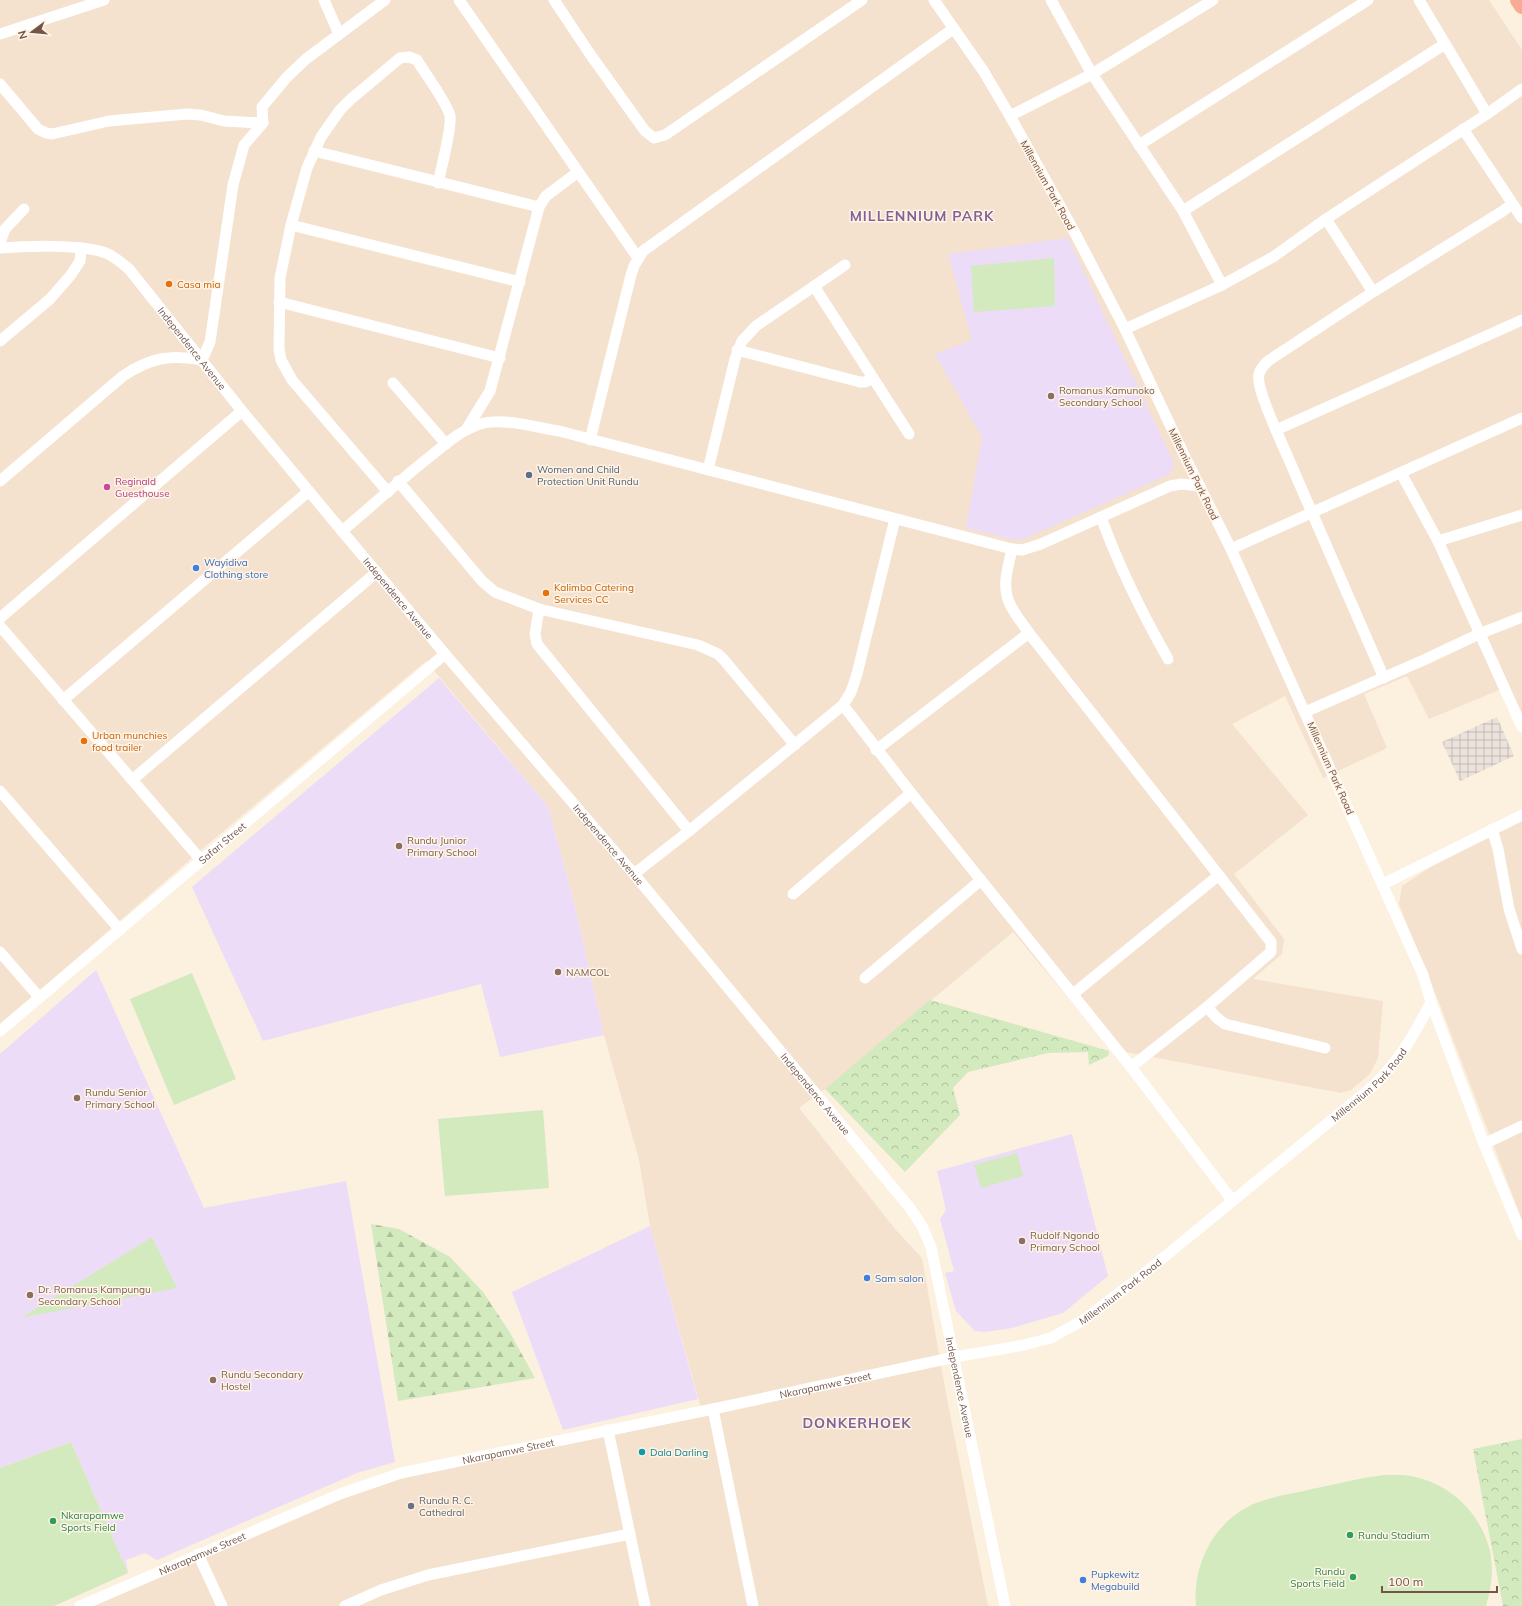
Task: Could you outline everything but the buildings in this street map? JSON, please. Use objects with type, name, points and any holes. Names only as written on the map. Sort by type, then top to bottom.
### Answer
[{"type":"highway","points":[[1518,0],[1522,6]]},
{"type":"street","points":[[0,34],[104,0]]},
{"type":"street","points":[[324,0],[339,34]]},
{"type":"street","points":[[0,481],[131,370],[152,361],[171,357],[181,356],[202,360],[210,342],[233,185],[244,145],[263,123],[262,107],[287,76],[306,59],[385,0]]},
{"type":"street","points":[[459,0],[638,258]]},
{"type":"street","points":[[554,0],[594,61],[645,131],[654,138],[665,135],[862,0]]},
{"type":"street","name":"Millennium Park Road","points":[[934,0],[980,66],[1010,116],[1076,233],[1125,329],[1186,459],[1231,549],[1383,884],[1423,975],[1431,1002],[1404,1050],[1387,1073],[1085,1319],[1065,1331],[1038,1342],[954,1357]]},
{"type":"street","points":[[1051,0],[1092,74],[1183,211],[1222,285]]},
{"type":"street","points":[[1010,116],[1092,74],[1212,0]]},
{"type":"street","points":[[1140,145],[1368,0]]},
{"type":"street","points":[[1419,0],[1487,114]]},
{"type":"street","points":[[590,440],[631,275],[638,258],[649,245],[953,29]]},
{"type":"street","points":[[1183,211],[1445,44]]},
{"type":"street","points":[[388,492],[292,380],[286,370],[281,360],[279,349],[280,278],[301,186],[314,151],[331,122],[351,99],[394,62],[404,57],[413,57],[417,60],[445,105],[450,117],[438,183]]},
{"type":"street","points":[[0,84],[38,128],[46,133],[52,134],[109,121],[187,114],[200,115],[224,121],[263,123]]},
{"type":"street","points":[[1125,329],[1222,285],[1273,257],[1326,219],[1487,114],[1522,89]]},
{"type":"street","points":[[1463,129],[1522,218]]},
{"type":"street","points":[[314,151],[539,207]]},
{"type":"street","points":[[466,430],[490,391],[539,207],[546,196],[578,172]]},
{"type":"street","points":[[1384,678],[1276,430],[1258,380],[1259,373],[1268,361],[1512,204]]},
{"type":"street","points":[[0,243],[6,230],[24,209]]},
{"type":"street","points":[[1326,219],[1374,292]]},
{"type":"street","points":[[291,225],[520,282]]},
{"type":"street","name":"Independence Avenue","points":[[0,248],[81,248],[107,254],[125,266],[242,411],[445,654],[634,874],[910,1208],[918,1220],[931,1247],[954,1357],[968,1434],[1005,1606]]},
{"type":"street","points":[[0,341],[50,299],[70,276],[80,261],[81,248]]},
{"type":"street","points":[[708,470],[737,350],[742,340],[756,326],[844,265]]},
{"type":"street","points":[[814,286],[909,434]]},
{"type":"street","points":[[279,302],[500,358]]},
{"type":"street","points":[[1276,430],[1522,320]]},
{"type":"street","points":[[737,350],[860,382],[865,382],[873,378]]},
{"type":"street","points":[[393,383],[446,444]]},
{"type":"street","points":[[0,618],[242,411]]},
{"type":"street","points":[[1231,549],[1522,418]]},
{"type":"street","points":[[342,531],[388,492],[398,481],[446,444],[466,430],[484,423],[505,423],[559,431],[895,520],[1012,549],[1022,550],[1032,548],[1170,486],[1181,484],[1200,486]]},
{"type":"street","points":[[1401,473],[1438,541],[1522,727]]},
{"type":"street","points":[[398,481],[487,586],[503,595],[539,608],[711,650],[724,660],[794,745]]},
{"type":"street","points":[[63,700],[309,491]]},
{"type":"street","points":[[1438,541],[1522,515]]},
{"type":"street","points":[[1101,517],[1124,575],[1147,622],[1168,659]]},
{"type":"street","points":[[634,874],[843,705],[851,692],[857,674],[895,520]]},
{"type":"street","points":[[1012,549],[1006,582],[1006,595],[1011,606],[1029,633],[1269,938],[1272,950],[1207,1007],[1131,1066]]},
{"type":"street","points":[[132,780],[377,572]]},
{"type":"street","points":[[539,608],[535,634],[537,644],[689,831]]},
{"type":"street","points":[[1305,712],[1384,678],[1479,634],[1522,617]]},
{"type":"street","points":[[0,626],[201,860]]},
{"type":"street","points":[[876,750],[1029,633]]},
{"type":"street","name":"Safari Street","points":[[0,1031],[445,654]]},
{"type":"street","points":[[843,705],[876,750],[1131,1066],[1232,1200]]},
{"type":"street","points":[[0,791],[120,930]]},
{"type":"street","points":[[793,894],[911,793]]},
{"type":"street","points":[[1383,884],[1522,815]]},
{"type":"street","points":[[1492,829],[1498,849],[1510,909],[1522,949]]},
{"type":"street","points":[[1072,994],[1219,875]]},
{"type":"street","points":[[864,978],[981,880]]},
{"type":"street","points":[[0,952],[39,997]]},
{"type":"street","points":[[1431,1002],[1453,1057],[1484,1144],[1522,1235]]},
{"type":"street","points":[[1207,1007],[1217,1018],[1226,1024],[1325,1048]]},
{"type":"street","points":[[1484,1144],[1522,1126]]},
{"type":"street","name":"Nkarapamwe Street","points":[[80,1606],[198,1554],[333,1497],[375,1481],[435,1466],[713,1409],[954,1357]]},
{"type":"street","points":[[713,1409],[752,1606]]},
{"type":"street","points":[[608,1430],[645,1606]]},
{"type":"street","points":[[345,1606],[381,1590],[428,1575],[630,1534]]},
{"type":"street","points":[[198,1554],[222,1606]]},
{"type":"shaded area","points":[[0,0],[1489,0],[1522,50],[1522,715],[1509,686],[1429,719],[1407,676],[1364,694],[1387,748],[1323,778],[1285,696],[1232,724],[1308,815],[1234,874],[1284,939],[1282,954],[1253,979],[1383,1001],[1378,1058],[1370,1074],[1351,1090],[1341,1093],[1111,1049],[1013,932],[825,1089],[799,1108],[895,1229],[922,1258],[947,1399],[988,1606],[80,1606],[369,1483],[702,1411],[650,1226],[639,1160],[604,1035],[575,906],[548,806],[426,661],[201,850],[0,1025]]},
{"type":"shaded area","name":"Romanus Kamunoko Secondary School","points":[[1068,238],[1174,463],[1170,474],[1019,541],[966,528],[982,437],[935,354],[972,340],[948,254]]},
{"type":"shaded area","name":"Rundu Junior Primary School","points":[[439,678],[548,806],[575,906],[604,1035],[500,1057],[481,984],[263,1041],[192,887]]},
{"type":"shaded area","points":[[1497,717],[1514,756],[1460,781],[1442,742]]},
{"type":"shaded area","points":[[1522,820],[1522,1220],[1440,1005],[1399,904],[1402,886],[1431,867]]},
{"type":"shaded area","name":"Rundu Secondary Hostel","points":[[96,970],[204,1208],[346,1181],[395,1462],[357,1473],[157,1560],[145,1553],[126,1560],[128,1573],[71,1442],[0,1468],[0,1054]],"holes":[[[152,1237],[176,1288],[23,1317]]]},
{"type":"shaded area","name":"Rudolf Ngondo Primary School","points":[[1072,1134],[1108,1276],[1063,1313],[1012,1328],[985,1332],[975,1331],[956,1311],[945,1273],[954,1271],[940,1219],[946,1210],[937,1171]]},
{"type":"shaded area","points":[[650,1226],[698,1399],[563,1430],[512,1292]]},
{"type":"green space","points":[[1054,258],[1055,306],[974,312],[971,266]]},
{"type":"green space","points":[[192,973],[236,1079],[174,1105],[130,999]]},
{"type":"green space","points":[[930,1000],[1109,1051],[1108,1056],[1089,1065],[1088,1052],[1048,1053],[968,1072],[953,1088],[960,1115],[905,1172],[825,1089]]},
{"type":"green space","points":[[543,1110],[549,1188],[445,1196],[438,1119]]},
{"type":"green space","points":[[1017,1153],[1023,1176],[981,1188],[974,1165]]},
{"type":"green space","points":[[371,1224],[399,1229],[450,1257],[483,1292],[509,1331],[535,1378],[398,1401]]},
{"type":"green space","points":[[152,1237],[177,1288],[21,1318]]},
{"type":"green space","points":[[1522,1439],[1522,1606],[1503,1606],[1473,1449]]},
{"type":"green space","name":"Nkarapamwe Sports Field","points":[[71,1442],[128,1573],[54,1606],[0,1606],[0,1468]]},
{"type":"green space","name":"Rundu Stadium","points":[[1384,1475],[1403,1475],[1433,1483],[1458,1499],[1469,1510],[1478,1522],[1490,1551],[1492,1565],[1491,1579],[1486,1606],[1196,1606],[1196,1589],[1204,1556],[1222,1527],[1234,1516],[1249,1506],[1271,1498],[1348,1481]]},
{"type":"place","name":"Casa mia","points":[[169,284]]},
{"type":"place","name":"Romanus Kamunoko Secondary School","points":[[1051,396]]},
{"type":"place","name":"Women and Child Protection Unit Rundu","points":[[529,475]]},
{"type":"place","name":"Reginald Guesthouse","points":[[107,487]]},
{"type":"place","name":"Wayidiva Clothing store","points":[[196,568]]},
{"type":"place","name":"Kalimba Catering Services CC","points":[[546,593]]},
{"type":"place","name":"Urban munchies food trailer","points":[[84,741]]},
{"type":"place","name":"Rundu Junior Primary School","points":[[399,846]]},
{"type":"place","name":"NAMCOL","points":[[558,972]]},
{"type":"place","name":"Rundu Senior Primary School","points":[[77,1098]]},
{"type":"place","name":"Rudolf Ngondo Primary School","points":[[1022,1241]]},
{"type":"place","name":"Sam salon","points":[[867,1278]]},
{"type":"place","name":"Dr. Romanus Kampungu Secondary School","points":[[30,1295]]},
{"type":"place","name":"Rundu Secondary Hostel","points":[[213,1380]]},
{"type":"place","name":"Dala Darling","points":[[642,1452]]},
{"type":"place","name":"Rundu R. C. Cathedral","points":[[411,1506]]},
{"type":"place","name":"Nkarapamwe Sports Field","points":[[53,1521]]},
{"type":"place","name":"Rundu Stadium","points":[[1350,1535]]},
{"type":"place","name":"Rundu Sports Field","points":[[1353,1577]]},
{"type":"place","name":"Pupkewitz Megabuild","points":[[1083,1580]]},
{"type":"district","name":"MILLENNIUM PARK","points":[[922,216]]},
{"type":"district","name":"DONKERHOEK","points":[[857,1423]]}]
